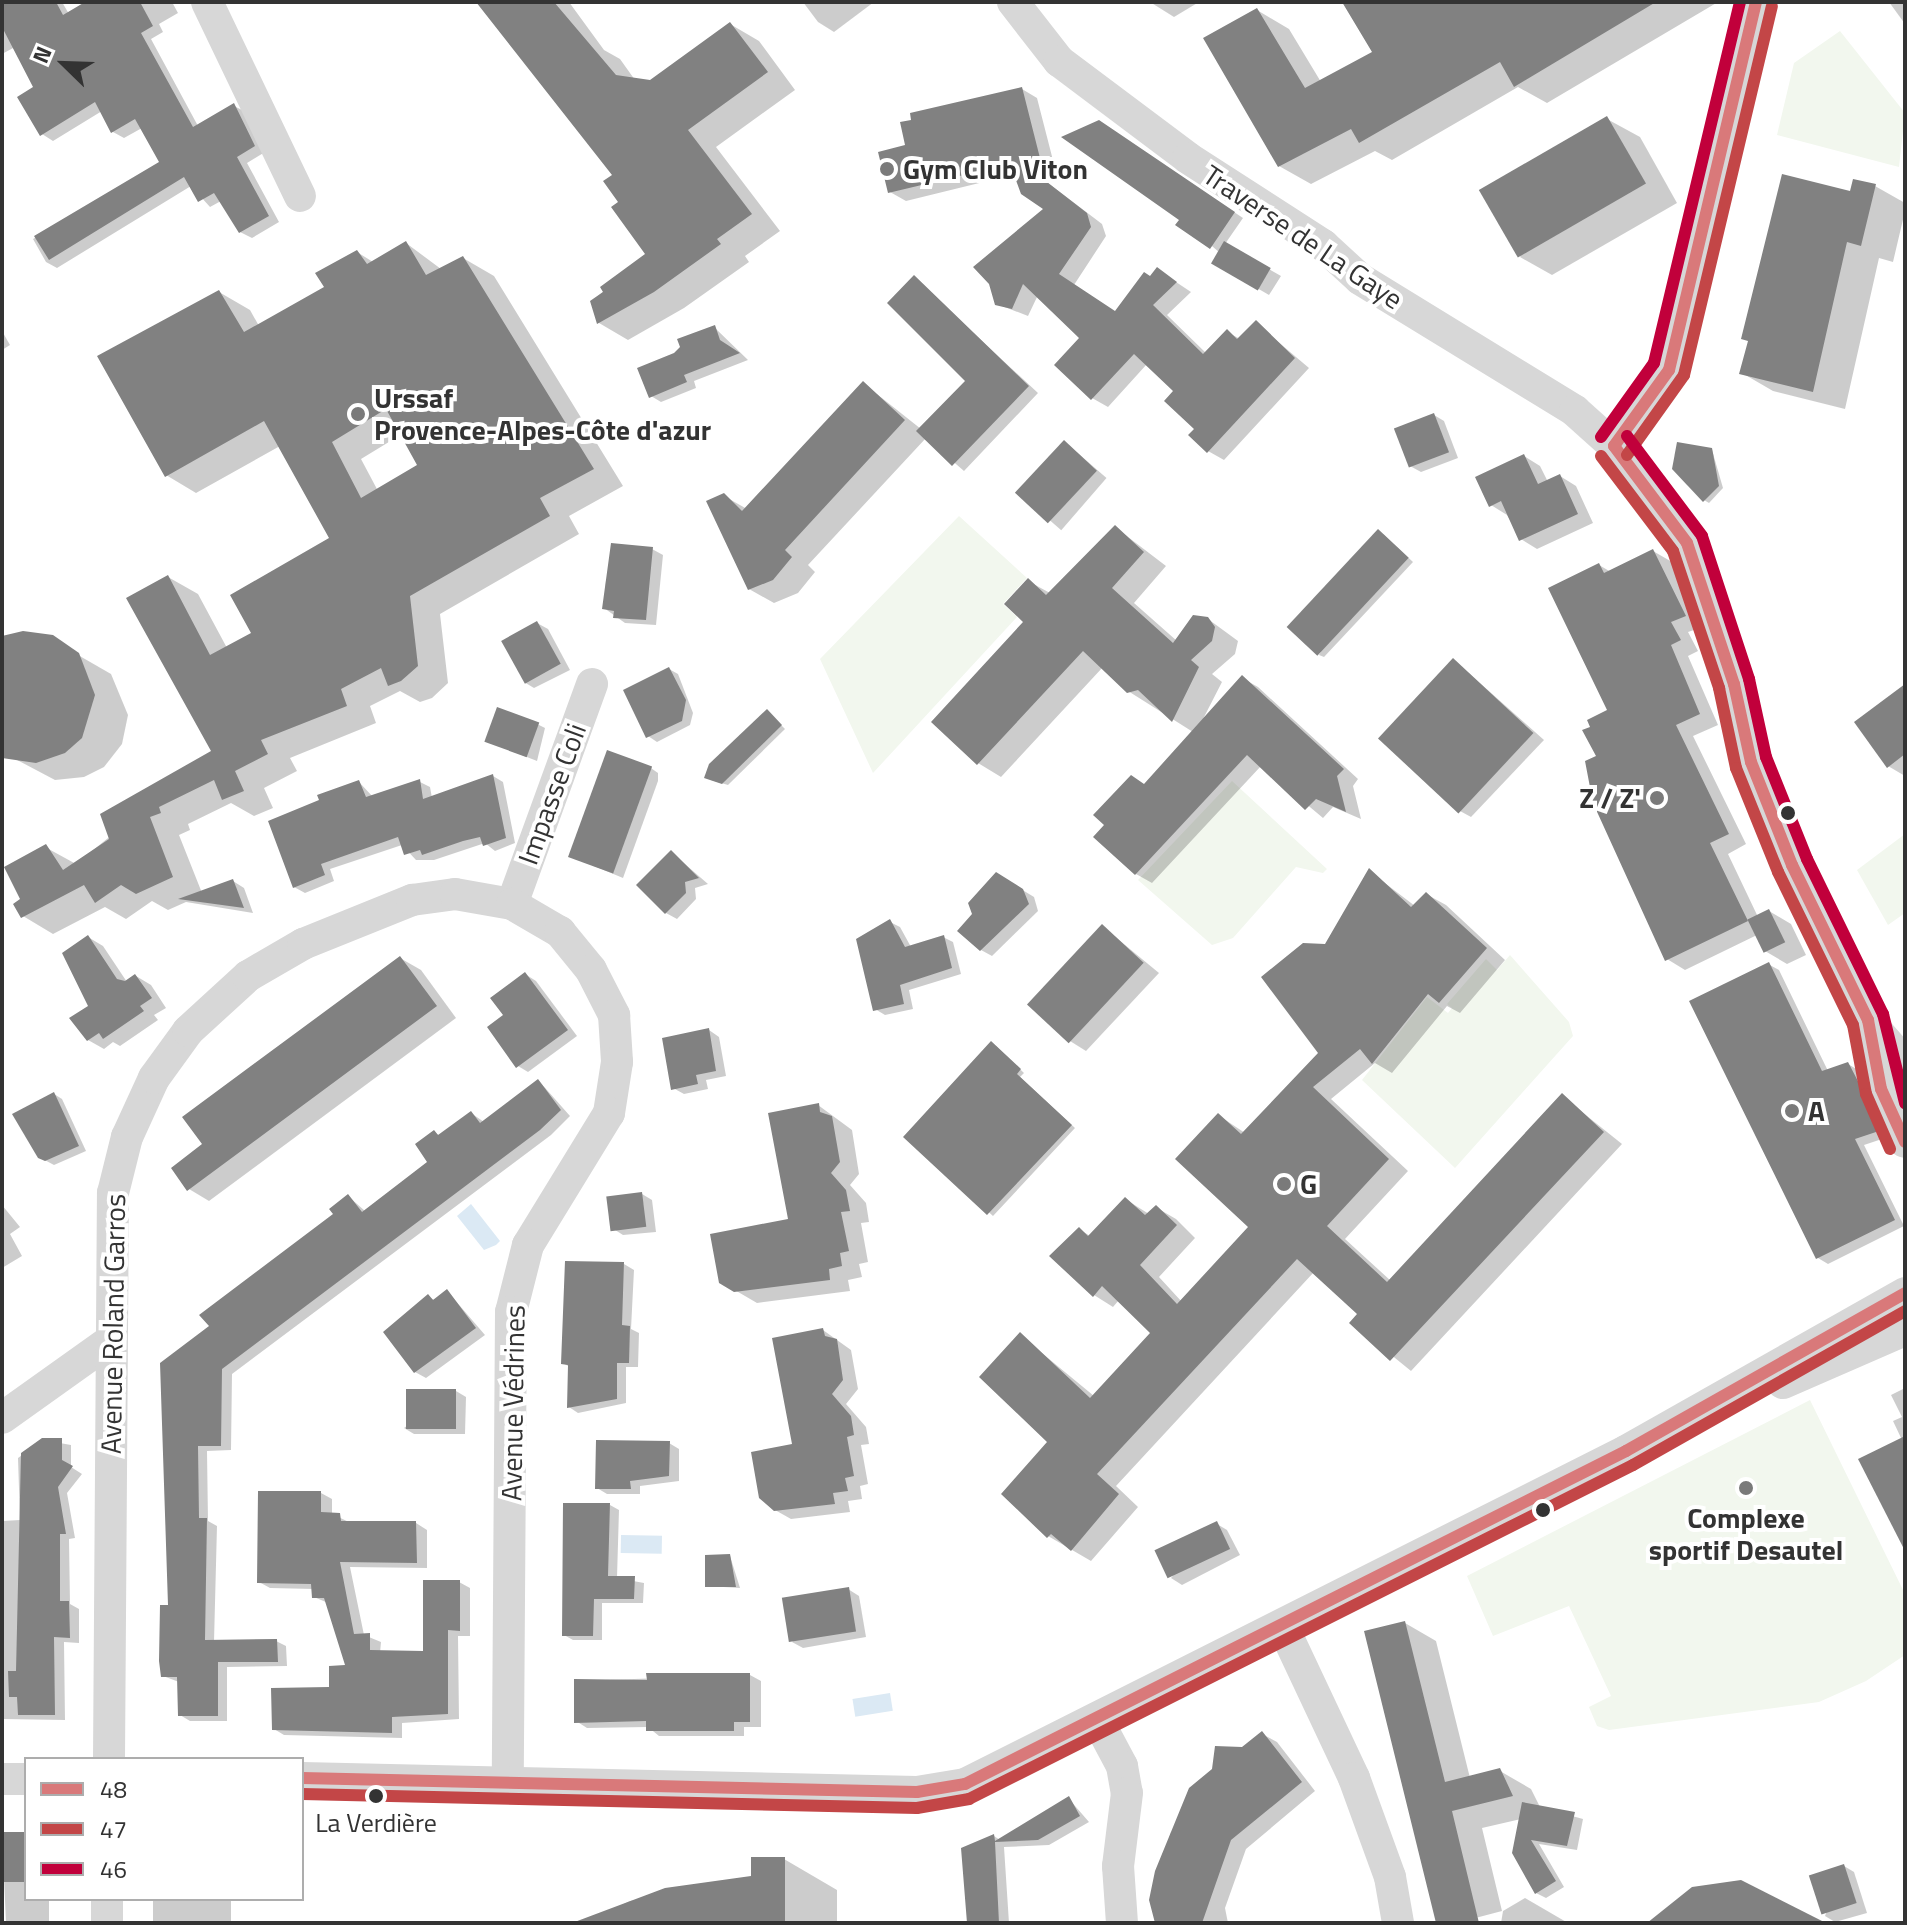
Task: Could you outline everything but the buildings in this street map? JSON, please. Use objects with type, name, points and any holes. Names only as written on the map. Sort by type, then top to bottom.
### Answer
[{"type":"street","points":[[207,2],[300,196]]},
{"type":"street","name":"Traverse de La Gaye","points":[[1013,2],[1059,61],[1188,158],[1323,245],[1360,279],[1575,411],[1614,446]]},
{"type":"street","points":[[1756,2],[1669,370],[1614,446],[1687,543],[1770,814],[1868,1020],[1881,1089],[1905,1142]]},
{"type":"street","name":"Impasse Coli","points":[[512,904],[592,684]]},
{"type":"street","name":"Avenue Roland Garros","points":[[109,1757],[113,1193],[127,1137],[154,1078],[188,1031],[248,976],[289,952],[412,900],[455,894],[512,904]]},
{"type":"street","name":"Avenue Védrines","points":[[508,1779],[511,1312],[528,1245],[609,1113],[617,1062],[614,1015],[591,970],[560,932],[512,904]]},
{"type":"street","points":[[1868,1020],[1905,1063]]},
{"type":"street","points":[[304,1778],[508,1779],[917,1792],[965,1784],[1098,1721],[1626,1451],[1905,1293]]},
{"type":"street","points":[[1626,1451],[1905,1330]]},
{"type":"street","points":[[2,1418],[110,1341]]},
{"type":"street","points":[[1283,1627],[1354,1778],[1390,1877],[1398,1923]]},
{"type":"street","points":[[1098,1721],[1122,1766],[1127,1793],[1118,1866],[1122,1923]]},
{"type":"street","points":[[2,1779],[24,1779]]},
{"type":"street","points":[[107,1901],[107,1923]]},
{"type":"shaded area","points":[[1840,31],[1905,113],[1899,167],[1777,135],[1794,63]]},
{"type":"shaded area","points":[[959,516],[1027,578],[1003,604],[1017,617],[873,773],[820,659]]},
{"type":"shaded area","points":[[1232,781],[1327,869],[1323,873],[1296,867],[1233,938],[1212,945],[1138,880]]},
{"type":"shaded area","points":[[1905,834],[1905,913],[1888,925],[1857,870]]},
{"type":"shaded area","points":[[1510,955],[1569,1022],[1573,1036],[1455,1168],[1362,1080],[1427,997],[1448,1013],[1452,1008],[1447,1004],[1486,959],[1497,970]]},
{"type":"shaded area","points":[[471,1204],[500,1241],[496,1245],[484,1250],[457,1216]]},
{"type":"shaded area","name":"Complexe sportif Desautel","points":[[1810,1400],[1905,1594],[1905,1655],[1866,1681],[1819,1702],[1609,1730],[1597,1726],[1589,1707],[1611,1696],[1569,1606],[1493,1636],[1467,1576]]},
{"type":"shaded area","points":[[621,1535],[662,1536],[662,1554],[621,1553]]},
{"type":"shaded area","points":[[890,1693],[893,1711],[855,1717],[852,1699]]},
{"type":"transit line","name":"46","points":[[1601,437],[1654,363],[1740,2]]},
{"type":"transit line","name":"48","points":[[1614,446],[1669,370],[1756,2]]},
{"type":"transit line","name":"47","points":[[1627,455],[1684,375],[1772,6]]},
{"type":"transit line","name":"46","points":[[1627,436],[1702,536],[1749,679],[1766,757],[1807,859],[1883,1014],[1905,1103]]},
{"type":"transit line","name":"48","points":[[1614,446],[1687,543],[1734,684],[1751,762],[1792,865],[1868,1020],[1881,1089],[1905,1142]]},
{"type":"transit line","name":"47","points":[[1601,456],[1673,551],[1719,688],[1736,768],[1778,872],[1853,1025],[1866,1094],[1890,1149]]},
{"type":"transit line","name":"48","points":[[304,1778],[917,1792],[965,1784],[1626,1451],[1905,1293]]},
{"type":"transit line","name":"47","points":[[304,1794],[917,1808],[969,1799],[1633,1465],[1905,1311]]},
{"type":"place","name":"Gym Club Viton","points":[[887,169]]},
{"type":"place","name":"Urssaf Provence-Alpes-Côte d'azur","points":[[358,414]]},
{"type":"place","name":"Z / Z'","points":[[1657,798]]},
{"type":"place","name":"A","points":[[1792,1111]]},
{"type":"place","name":"G","points":[[1284,1184]]},
{"type":"place","name":"Complexe sportif Desautel","points":[[1746,1488]]},
{"type":"place","name":"La Verdière","points":[[376,1796]]}]
